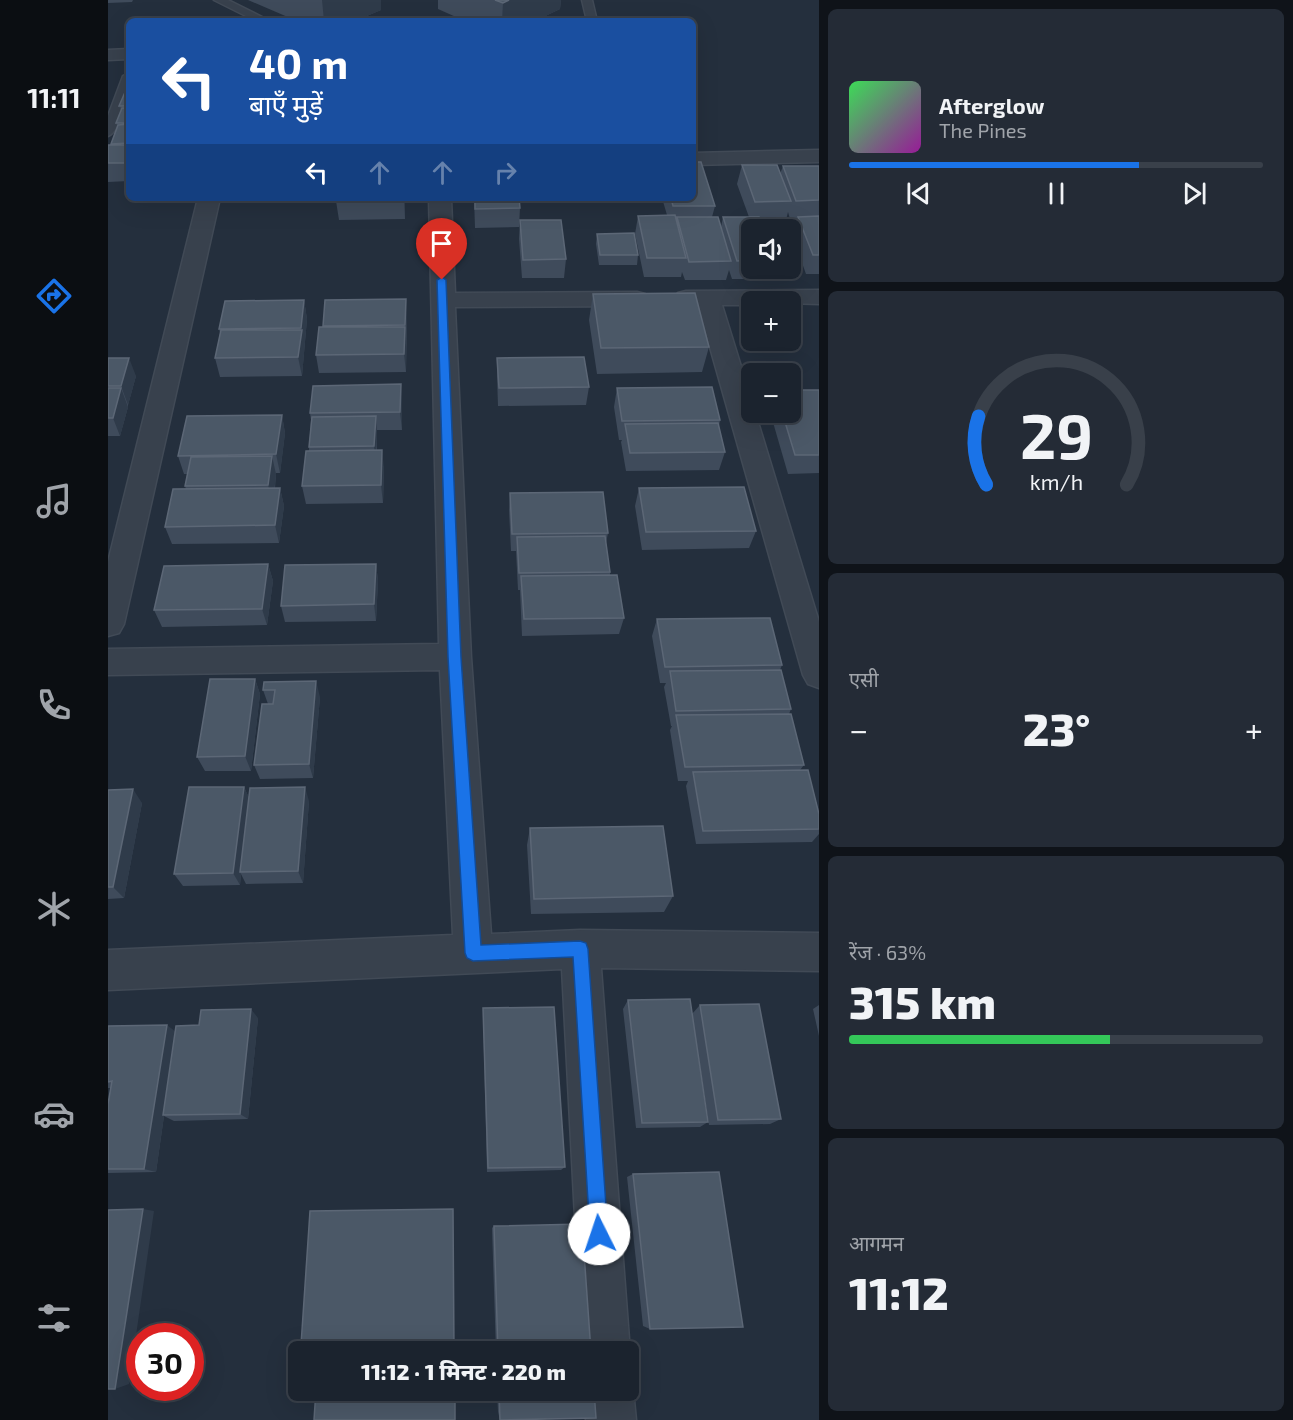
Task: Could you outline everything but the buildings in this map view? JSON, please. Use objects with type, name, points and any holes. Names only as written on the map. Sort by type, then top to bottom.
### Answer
[{"type":"street","points":[[108,55],[126,54]]},
{"type":"street","points":[[696,159],[819,156]]},
{"type":"street","points":[[108,624],[208,201]]},
{"type":"street","points":[[440,201],[455,657],[473,953]]},
{"type":"street","points":[[442,300],[819,297]]},
{"type":"street","points":[[708,298],[819,675]]},
{"type":"street","points":[[108,662],[455,657]]},
{"type":"street","points":[[580,949],[605,1341]]},
{"type":"street","points":[[108,970],[580,949],[819,952]]},
{"type":"street","points":[[610,1401],[611,1420]]},
{"type":"lane","points":[[219,0],[259,18]]},
{"type":"lane","points":[[587,0],[591,18]]},
{"type":"lane","points":[[108,132],[126,84]]},
{"type":"route","points":[[442,280],[455,657],[473,953],[580,949],[599,1234]]}]
